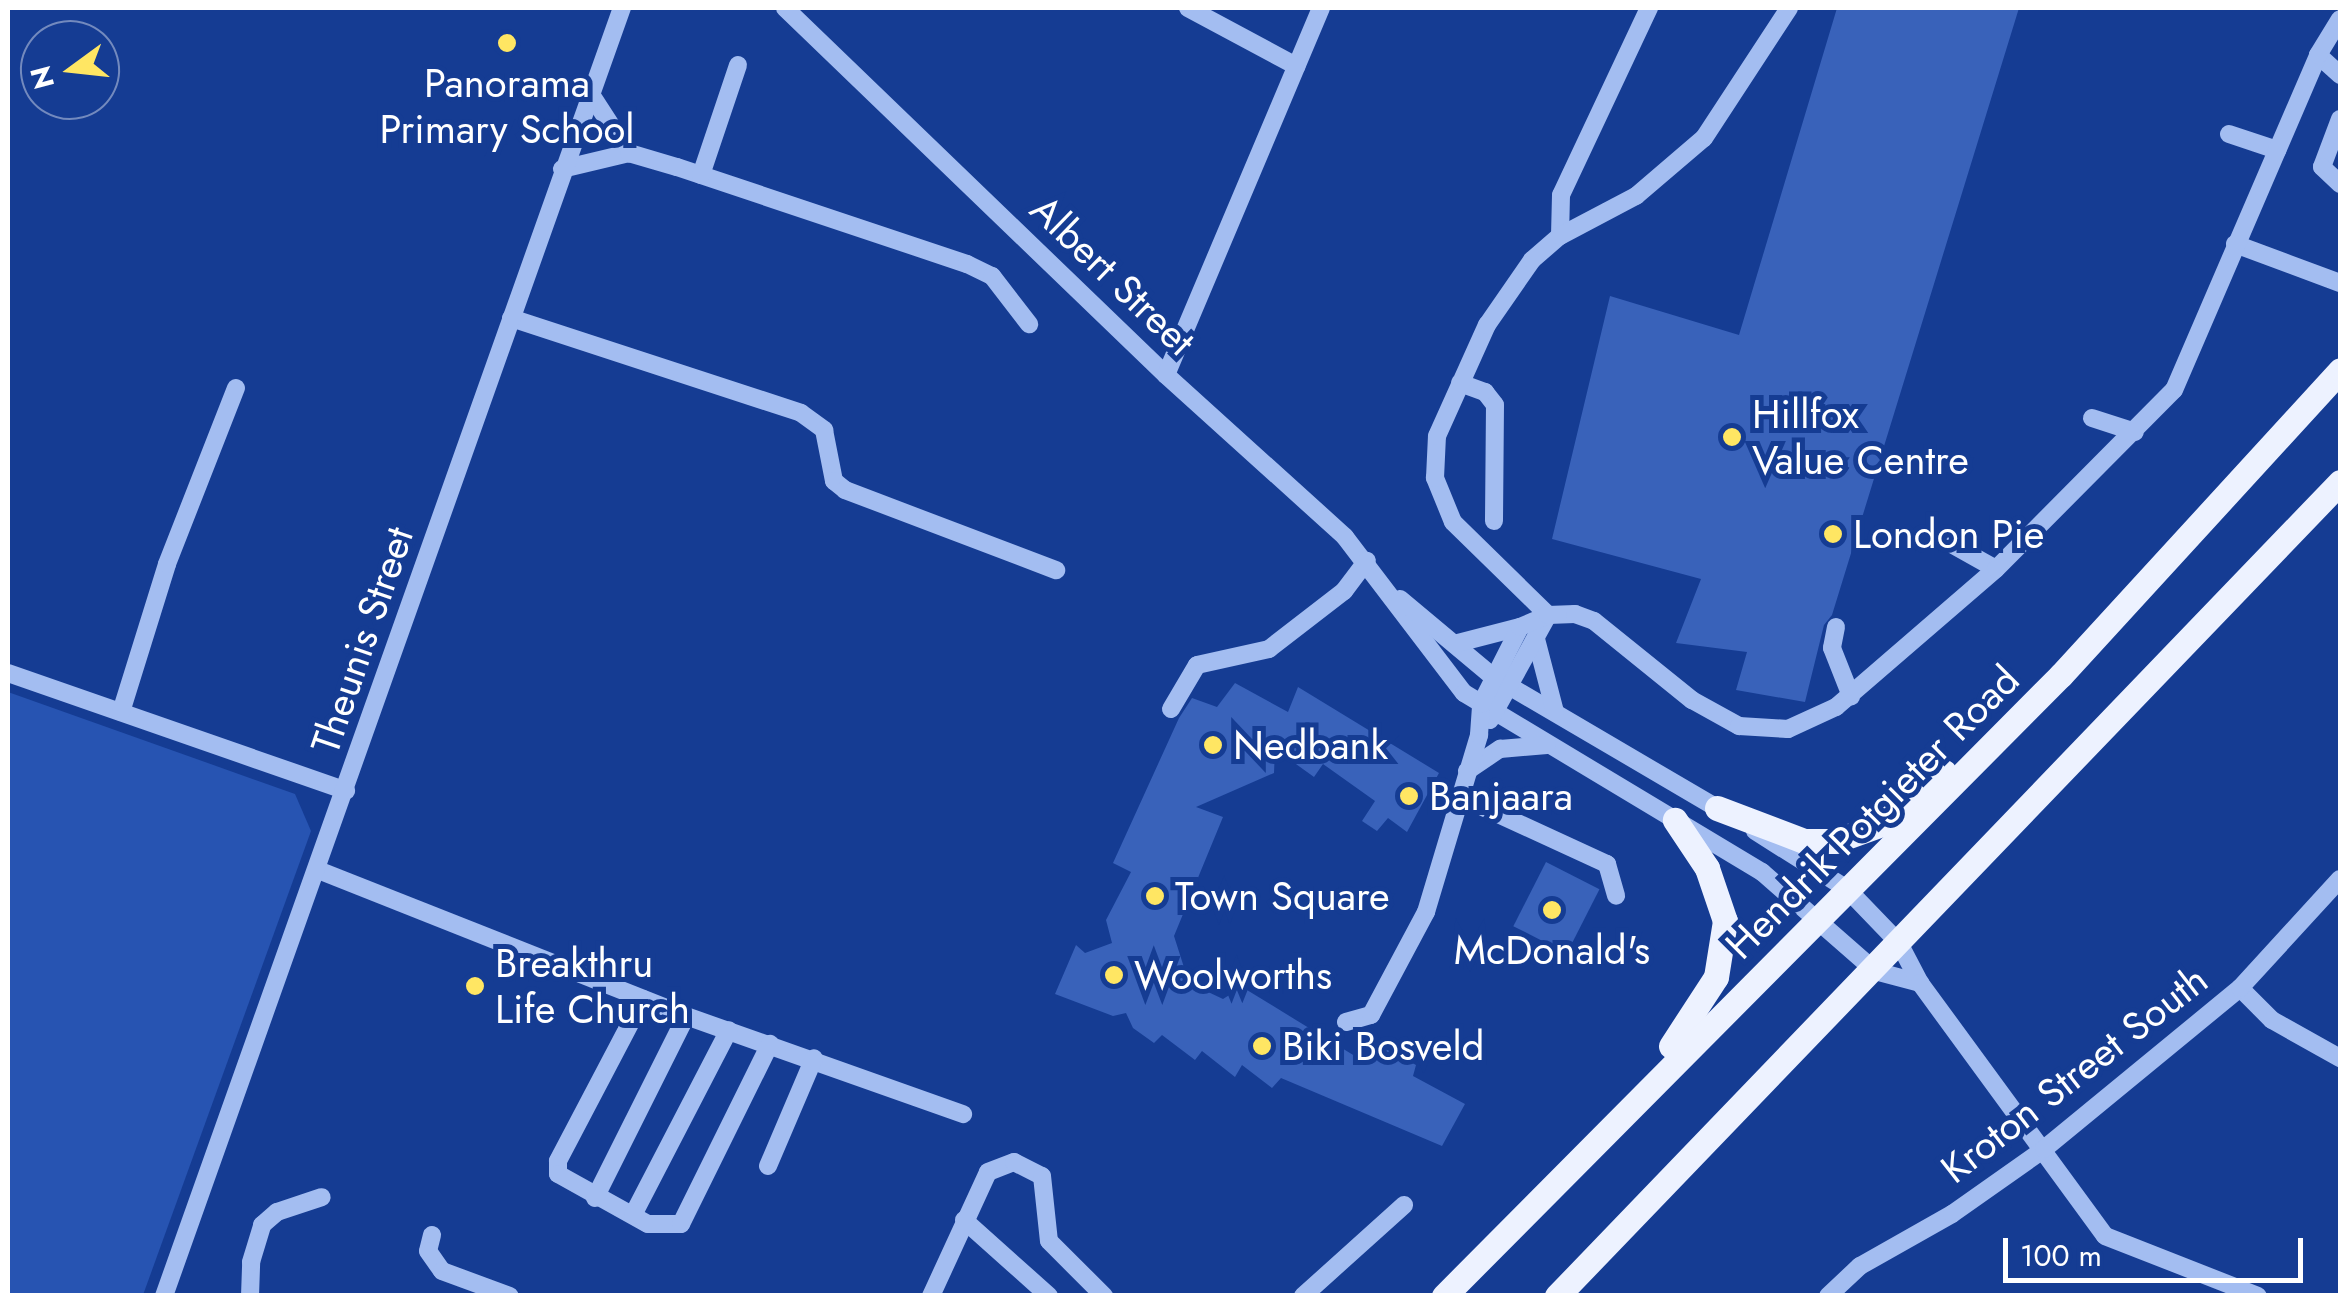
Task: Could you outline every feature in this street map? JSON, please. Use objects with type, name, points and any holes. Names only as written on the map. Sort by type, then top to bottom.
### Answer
[{"type":"main road","name":"Hendrik Potgieter Road","points":[[1444,1296],[2061,675],[2340,370]]},
{"type":"main road","points":[[1557,1296],[1874,971],[2340,482]]},
{"type":"main road","points":[[1717,808],[1804,841],[1863,834],[2061,675]]},
{"type":"main road","points":[[1596,1140],[1685,1030],[1719,965],[1725,922],[1716,886],[1676,820]]},
{"type":"street","name":"Theunis Street","points":[[164,1296],[622,8]]},
{"type":"street","name":"Albert Street","points":[[786,8],[1166,375],[1367,560],[1449,680],[1547,746],[1751,864],[1819,918],[1874,971]]},
{"type":"street","points":[[1188,8],[1296,66]]},
{"type":"street","points":[[1166,375],[1321,8]]},
{"type":"street","points":[[1560,236],[1562,195],[1649,8]]},
{"type":"street","points":[[1548,615],[1467,538],[1441,501],[1432,456],[1460,383],[1508,289],[1560,236],[1636,196],[1704,138],[1789,8]]},
{"type":"street","points":[[1346,1022],[1371,1015],[1426,912],[1488,708],[1492,676],[1548,615],[1575,614],[1617,634],[1692,700],[1738,726],[1788,729],[1851,696],[1996,569],[2135,432],[2174,390],[2318,55],[2340,19]]},
{"type":"street","points":[[2318,55],[2340,75]]},
{"type":"street","points":[[701,175],[738,65]]},
{"type":"street","points":[[590,92],[629,153]]},
{"type":"street","points":[[2340,119],[2322,166],[2340,184]]},
{"type":"street","points":[[2228,134],[2277,150]]},
{"type":"street","points":[[562,169],[629,153],[701,175],[980,270],[1029,324]]},
{"type":"street","points":[[2235,244],[2340,283]]},
{"type":"street","points":[[511,318],[802,413],[824,430],[834,481],[844,490],[1056,570]]},
{"type":"street","points":[[1460,383],[1485,392],[1495,405],[1494,521]]},
{"type":"street","points":[[120,712],[167,564],[236,388]]},
{"type":"street","points":[[2092,418],[2135,432]]},
{"type":"street","points":[[1953,545],[1996,569]]},
{"type":"street","points":[[1172,709],[1196,665],[1269,649],[1344,591],[1367,560]]},
{"type":"street","name":"Albert Street","points":[[1392,593],[1492,676],[1847,889],[1899,943],[1920,983],[2044,1149],[2093,1223],[2120,1246],[2258,1296]]},
{"type":"street","points":[[1836,627],[1832,648],[1851,696]]},
{"type":"street","points":[[1454,644],[1528,633]]},
{"type":"street","points":[[1488,708],[1510,687],[1528,633]]},
{"type":"street","points":[[1528,633],[1555,712]]},
{"type":"street","points":[[8,672],[346,791]]},
{"type":"street","points":[[1467,771],[1500,749],[1547,746]]},
{"type":"street","points":[[1459,796],[1606,864],[1616,896]]},
{"type":"street","points":[[318,870],[686,1016],[814,1058],[963,1114]]},
{"type":"street","name":"Kroton Street South","points":[[1828,1296],[1860,1266],[1952,1214],[2044,1149],[2240,988],[2340,879]]},
{"type":"street","points":[[1874,971],[1920,983]]},
{"type":"street","points":[[2240,988],[2272,1020],[2340,1058]]},
{"type":"street","points":[[642,999],[558,1161],[558,1174],[567,1185],[665,1229],[681,1224],[770,1044]]},
{"type":"street","points":[[594,1198],[686,1016]]},
{"type":"street","points":[[634,1216],[729,1030]]},
{"type":"street","points":[[768,1166],[814,1058]]},
{"type":"street","points":[[931,1296],[988,1172],[1014,1162],[1042,1176],[1051,1209],[1049,1241],[1104,1296]]},
{"type":"street","points":[[250,1296],[250,1262],[262,1225],[277,1212],[322,1196]]},
{"type":"street","points":[[1303,1296],[1404,1205]]},
{"type":"street","points":[[964,1220],[1049,1296]]},
{"type":"street","points":[[432,1235],[428,1252],[442,1271],[510,1296]]},
{"type":"shaded area","points":[[8,692],[295,794],[311,831],[143,1295],[8,1295]]},
{"type":"building","name":"Hillfox Value Centre","points":[[1837,8],[2019,8],[1832,615],[1824,625],[1805,702],[1736,690],[1747,652],[1676,643],[1701,579],[1552,539],[1610,296],[1739,335]]},
{"type":"building","name":"Town Square","points":[[1235,683],[1288,712],[1298,687],[1439,773],[1407,832],[1388,818],[1377,831],[1362,821],[1375,801],[1323,764],[1314,777],[1275,749],[1274,773],[1196,807],[1223,817],[1174,936],[1189,983],[1223,999],[1242,987],[1363,1061],[1372,1042],[1416,1065],[1413,1076],[1465,1104],[1442,1146],[1281,1078],[1272,1088],[1242,1065],[1235,1077],[1202,1051],[1195,1060],[1162,1035],[1154,1043],[1133,1028],[1126,1013],[1113,1016],[1055,994],[1076,945],[1085,953],[1112,943],[1106,920],[1131,872],[1113,863],[1179,718],[1192,698],[1217,707]]},
{"type":"building","points":[[1546,862],[1599,889],[1567,953],[1513,926]]},
{"type":"place","name":"Panorama Primary School","points":[[507,43]]},
{"type":"place","name":"Hillfox Value Centre","points":[[1732,437]]},
{"type":"place","name":"London Pie","points":[[1833,534]]},
{"type":"place","name":"Nedbank","points":[[1213,745]]},
{"type":"place","name":"Banjaara","points":[[1409,796]]},
{"type":"place","name":"Town Square","points":[[1155,896]]},
{"type":"place","name":"McDonald's","points":[[1552,910]]},
{"type":"place","name":"Woolworths","points":[[1114,975]]},
{"type":"place","name":"Breakthru Life Church","points":[[475,986]]},
{"type":"place","name":"Biki Bosveld","points":[[1262,1046]]}]
